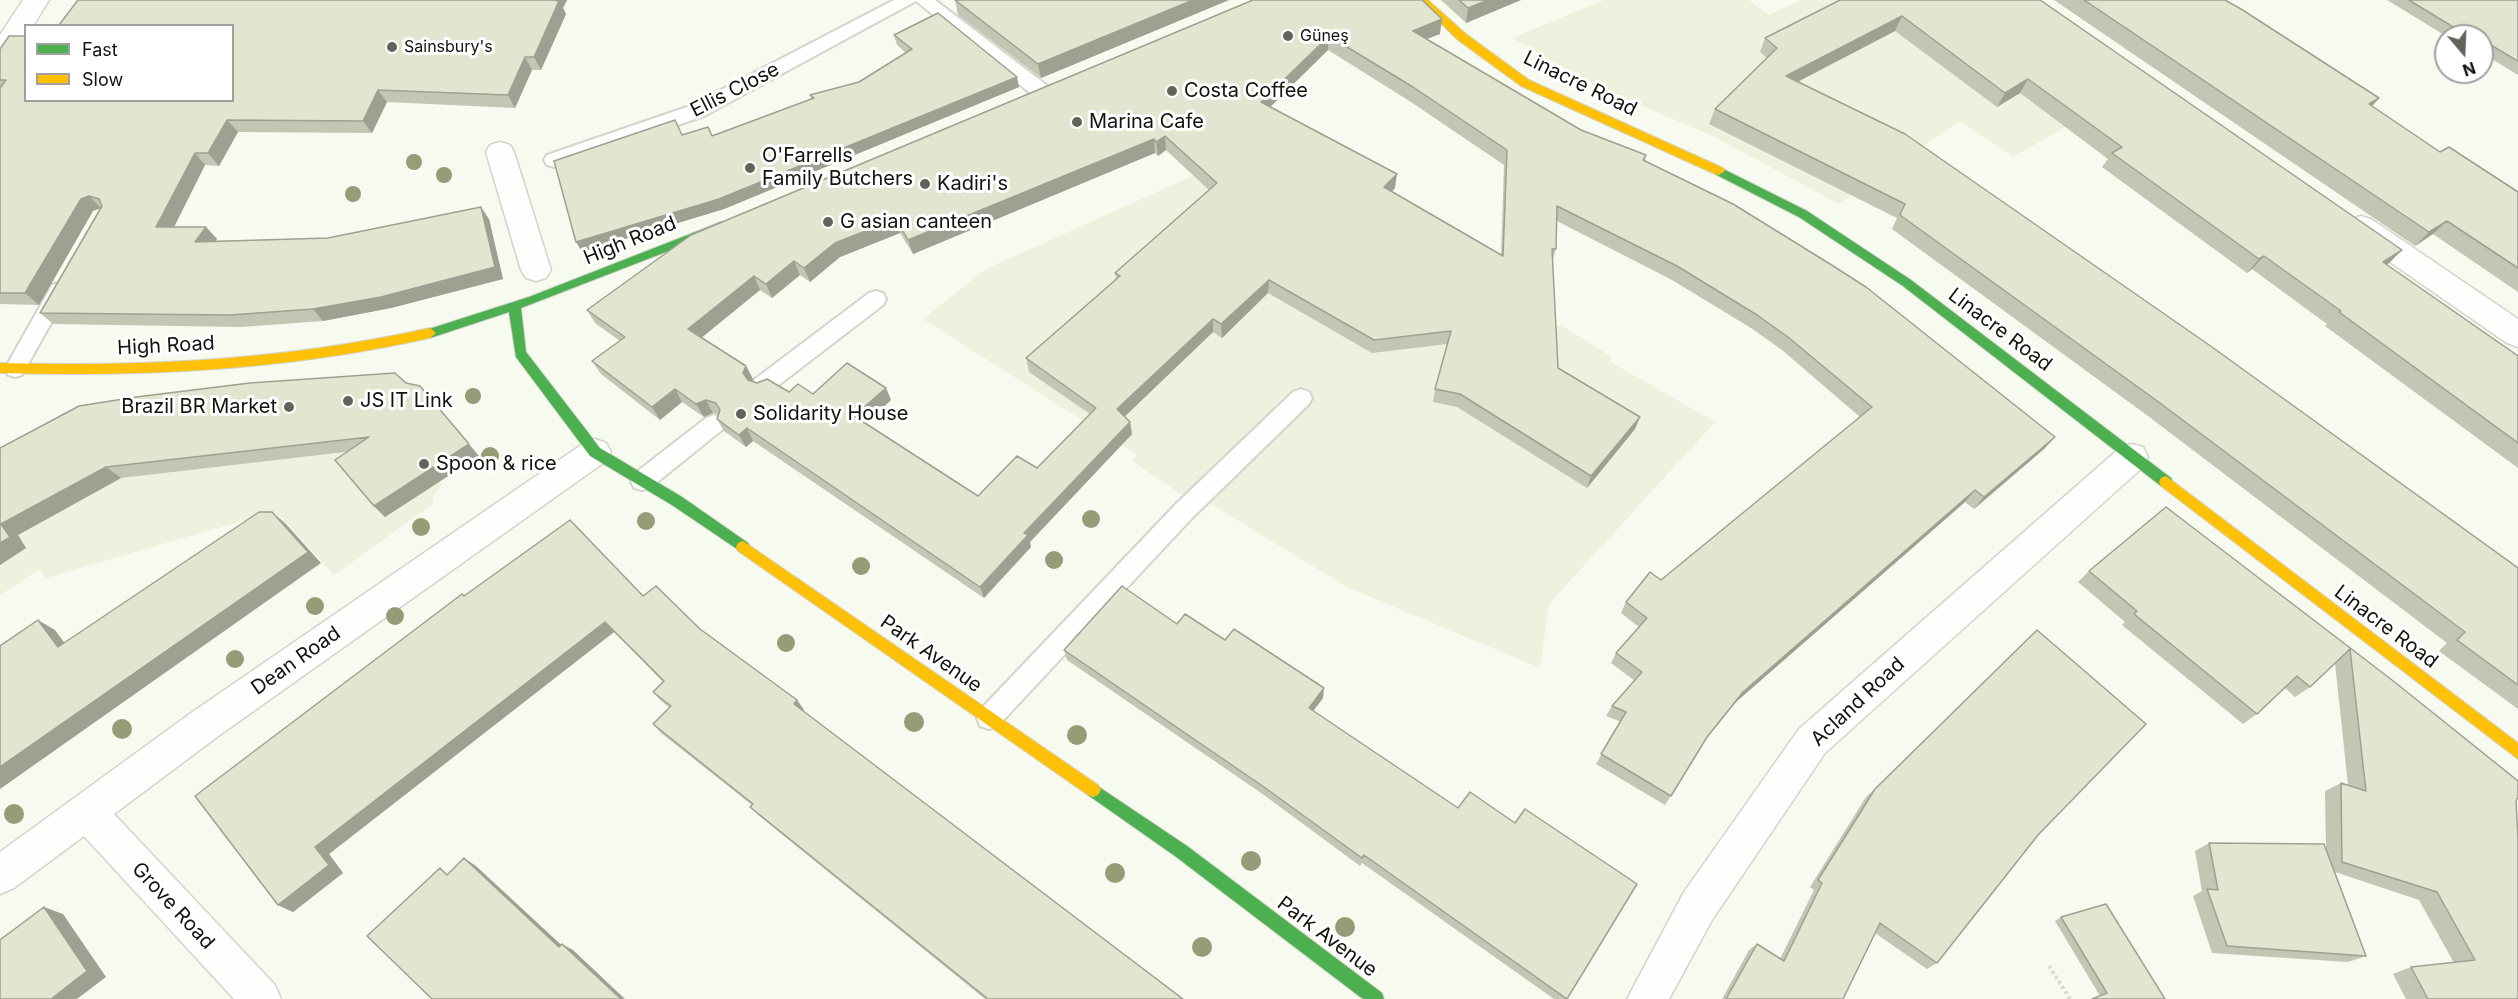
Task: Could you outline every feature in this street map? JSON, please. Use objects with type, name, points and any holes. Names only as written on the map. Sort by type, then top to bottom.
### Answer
[{"type":"street","points":[[0,56],[36,0]]},
{"type":"street","name":"Linacre Road","points":[[1422,0],[1462,37],[1525,83],[1698,160],[1803,214],[1907,284],[2518,752]]},
{"type":"street","points":[[500,152],[536,270]]},
{"type":"street","points":[[2341,213],[2518,335]]},
{"type":"street","name":"High Road","points":[[5,372],[144,368],[273,360],[340,353],[405,339],[515,306],[734,221]]},
{"type":"street","name":"Park Avenue","points":[[515,306],[520,353],[595,452],[677,501],[1180,851],[1376,999]]},
{"type":"street","name":"Dean Road","points":[[0,875],[204,725],[595,452]]},
{"type":"street","name":"Acland Road","points":[[1647,999],[1698,906],[1812,741],[2132,458]]},
{"type":"street","name":"Grove Road","points":[[87,812],[261,999]]},
{"type":"lane","name":"Ellis Close","points":[[554,160],[697,111],[908,0]]},
{"type":"lane","points":[[924,0],[1042,92]]},
{"type":"lane","points":[[5,372],[68,277]]},
{"type":"lane","points":[[764,385],[876,299]]},
{"type":"lane","points":[[989,718],[1184,511],[1301,398]]},
{"type":"lane","points":[[642,481],[714,424]]},
{"type":"path","points":[[2049,966],[2070,999]]},
{"type":"shaded area","points":[[1604,0],[1749,0],[1769,15],[1801,0],[1991,0],[2125,93],[2013,157],[1960,121],[1839,204],[1713,136],[1600,88],[1512,38]]},
{"type":"shaded area","points":[[1197,174],[1413,295],[1564,327],[1612,357],[1609,361],[1715,422],[1549,604],[1540,668],[1347,587],[1206,501],[1200,507],[1132,461],[1137,455],[923,319],[986,269]]},
{"type":"shaded area","points":[[212,407],[439,480],[442,485],[433,496],[433,504],[334,575],[281,517],[273,512],[46,578],[40,569],[0,595],[0,451]]},
{"type":"building","points":[[78,0],[559,1],[534,57],[525,57],[508,95],[378,90],[363,121],[227,120],[208,153],[195,153],[156,227],[206,227],[195,242],[328,238],[481,207],[495,267],[381,297],[313,309],[230,315],[40,313],[102,206],[99,199],[89,196],[81,199],[25,293],[0,293],[0,88],[6,80],[0,80],[0,49],[9,36],[24,36],[24,102],[234,102],[234,24],[60,24]]},
{"type":"building","points":[[955,0],[1193,0],[1038,64]]},
{"type":"building","points":[[1253,0],[1422,0],[1442,19],[1413,31],[1581,130],[1646,155],[1643,160],[1733,204],[1830,264],[1866,287],[2055,437],[1984,497],[1975,490],[1743,692],[1707,737],[1671,796],[1601,754],[1626,712],[1612,706],[1642,672],[1616,653],[1647,618],[1626,602],[1650,572],[1661,580],[1872,407],[1788,337],[1757,315],[1677,266],[1557,206],[1556,249],[1552,249],[1558,368],[1640,417],[1591,476],[1460,394],[1435,389],[1451,331],[1374,340],[1269,280],[1221,324],[1213,319],[1117,409],[1130,422],[1024,533],[1028,535],[980,587],[747,428],[739,435],[717,419],[720,410],[716,403],[706,400],[696,404],[675,389],[652,407],[592,361],[625,337],[587,310],[691,235]],"holes":[[[1329,36],[1413,87],[1507,150],[1503,256],[1384,187],[1397,174],[1261,102]],[[1165,136],[1217,183],[1115,273],[1120,276],[1026,358],[1096,408],[1037,468],[1017,456],[978,496],[854,416],[886,388],[847,363],[813,394],[798,384],[789,392],[767,379],[757,383],[748,380],[743,373],[746,366],[688,329],[754,276],[766,284],[794,261],[804,268],[835,243],[896,219],[908,240],[1154,139],[1156,142]]]},
{"type":"building","points":[[1459,0],[1488,0],[1468,8]]},
{"type":"building","points":[[1840,0],[2040,0],[2402,250],[2383,262],[2518,356],[2518,443],[2264,256],[2259,259],[2112,153],[2122,147],[2028,79],[2005,93],[1902,16],[1786,76],[1905,134],[2212,347],[2518,568],[2518,685],[2457,640],[2465,632],[2160,403],[1900,215],[1905,204],[1715,109],[1777,48],[1765,38]]},
{"type":"building","points":[[2084,0],[2225,0],[2241,9],[2379,98],[2369,104],[2440,152],[2449,147],[2518,192],[2518,268],[2447,221],[2429,232]]},
{"type":"building","points":[[2409,0],[2518,0],[2518,61],[2494,47],[2494,24],[2448,24]]},
{"type":"building","points":[[938,13],[1017,77],[719,199],[576,242],[554,161],[675,120],[682,135],[708,127],[712,136],[814,98],[810,95],[859,82],[912,49],[894,35]]},
{"type":"building","points":[[395,373],[406,383],[420,386],[469,444],[374,506],[335,460],[369,437],[106,467],[1,524],[10,537],[0,543],[0,448],[79,406],[250,383]]},
{"type":"building","points":[[2166,507],[2392,680],[2518,781],[2516,801],[2518,999],[2428,999],[2411,967],[2475,960],[2437,892],[2342,862],[2341,783],[2366,791],[2350,649],[2310,687],[2297,676],[2257,714],[2134,614],[2137,611],[2089,571]]},
{"type":"building","points":[[259,512],[272,512],[308,552],[0,767],[0,646],[38,620],[58,647]]},
{"type":"building","points":[[570,520],[643,596],[656,586],[700,629],[797,700],[794,704],[1183,999],[988,999],[750,807],[753,804],[653,724],[671,706],[653,692],[664,681],[605,622],[315,847],[329,865],[278,905],[195,796],[462,594],[464,596]]},
{"type":"building","points":[[1122,586],[1177,624],[1185,614],[1225,640],[1234,629],[1324,688],[1309,708],[1458,808],[1470,792],[1515,823],[1525,809],[1637,884],[1567,999],[1364,855],[1362,858],[1264,787],[1064,650]]},
{"type":"building","points":[[2037,630],[2146,724],[2038,835],[1937,963],[1880,923],[1843,999],[1726,999],[1757,944],[1784,961],[1822,883],[1818,880],[1875,789]]},
{"type":"building","points":[[2209,843],[2324,844],[2366,956],[2227,946],[2207,889],[2218,890]]},
{"type":"building","points":[[464,858],[559,947],[562,944],[621,999],[432,999],[367,936],[440,868],[447,875]]},
{"type":"building","points":[[2106,904],[2165,999],[2092,999],[2107,993],[2061,917]]},
{"type":"building","points":[[44,907],[87,971],[51,999],[0,999],[0,940]]},
{"type":"traffic: fast","points":[[1719,171],[1803,214],[1907,283],[2166,482]]},
{"type":"traffic: fast","points":[[430,333],[533,300],[721,226]]},
{"type":"traffic: fast","points":[[515,306],[520,353],[595,452],[677,501],[743,547]]},
{"type":"traffic: fast","points":[[1093,790],[1181,851],[1376,999]]},
{"type":"traffic: slow","points":[[1422,0],[1462,37],[1525,83],[1719,171]]},
{"type":"traffic: slow","points":[[0,368],[108,370],[216,366],[324,354],[430,333]]},
{"type":"traffic: slow","points":[[2166,482],[2518,752]]},
{"type":"traffic: slow","points":[[743,547],[1093,790]]},
{"type":"place","name":"Güneş","points":[[1288,36]]},
{"type":"place","name":"Sainsbury's","points":[[392,47]]},
{"type":"place","name":"Costa Coffee","points":[[1172,91]]},
{"type":"place","name":"Marina Cafe","points":[[1077,122]]},
{"type":"place","name":"O'Farrells Family Butchers","points":[[750,168]]},
{"type":"place","name":"Kadiri's","points":[[925,184]]},
{"type":"place","name":"G asian canteen","points":[[828,222]]},
{"type":"place","name":"JS IT Link","points":[[348,401]]},
{"type":"place","name":"Brazil BR Market","points":[[289,407]]},
{"type":"place","name":"Solidarity House","points":[[741,414]]},
{"type":"place","name":"Spoon & rice","points":[[424,464]]}]
